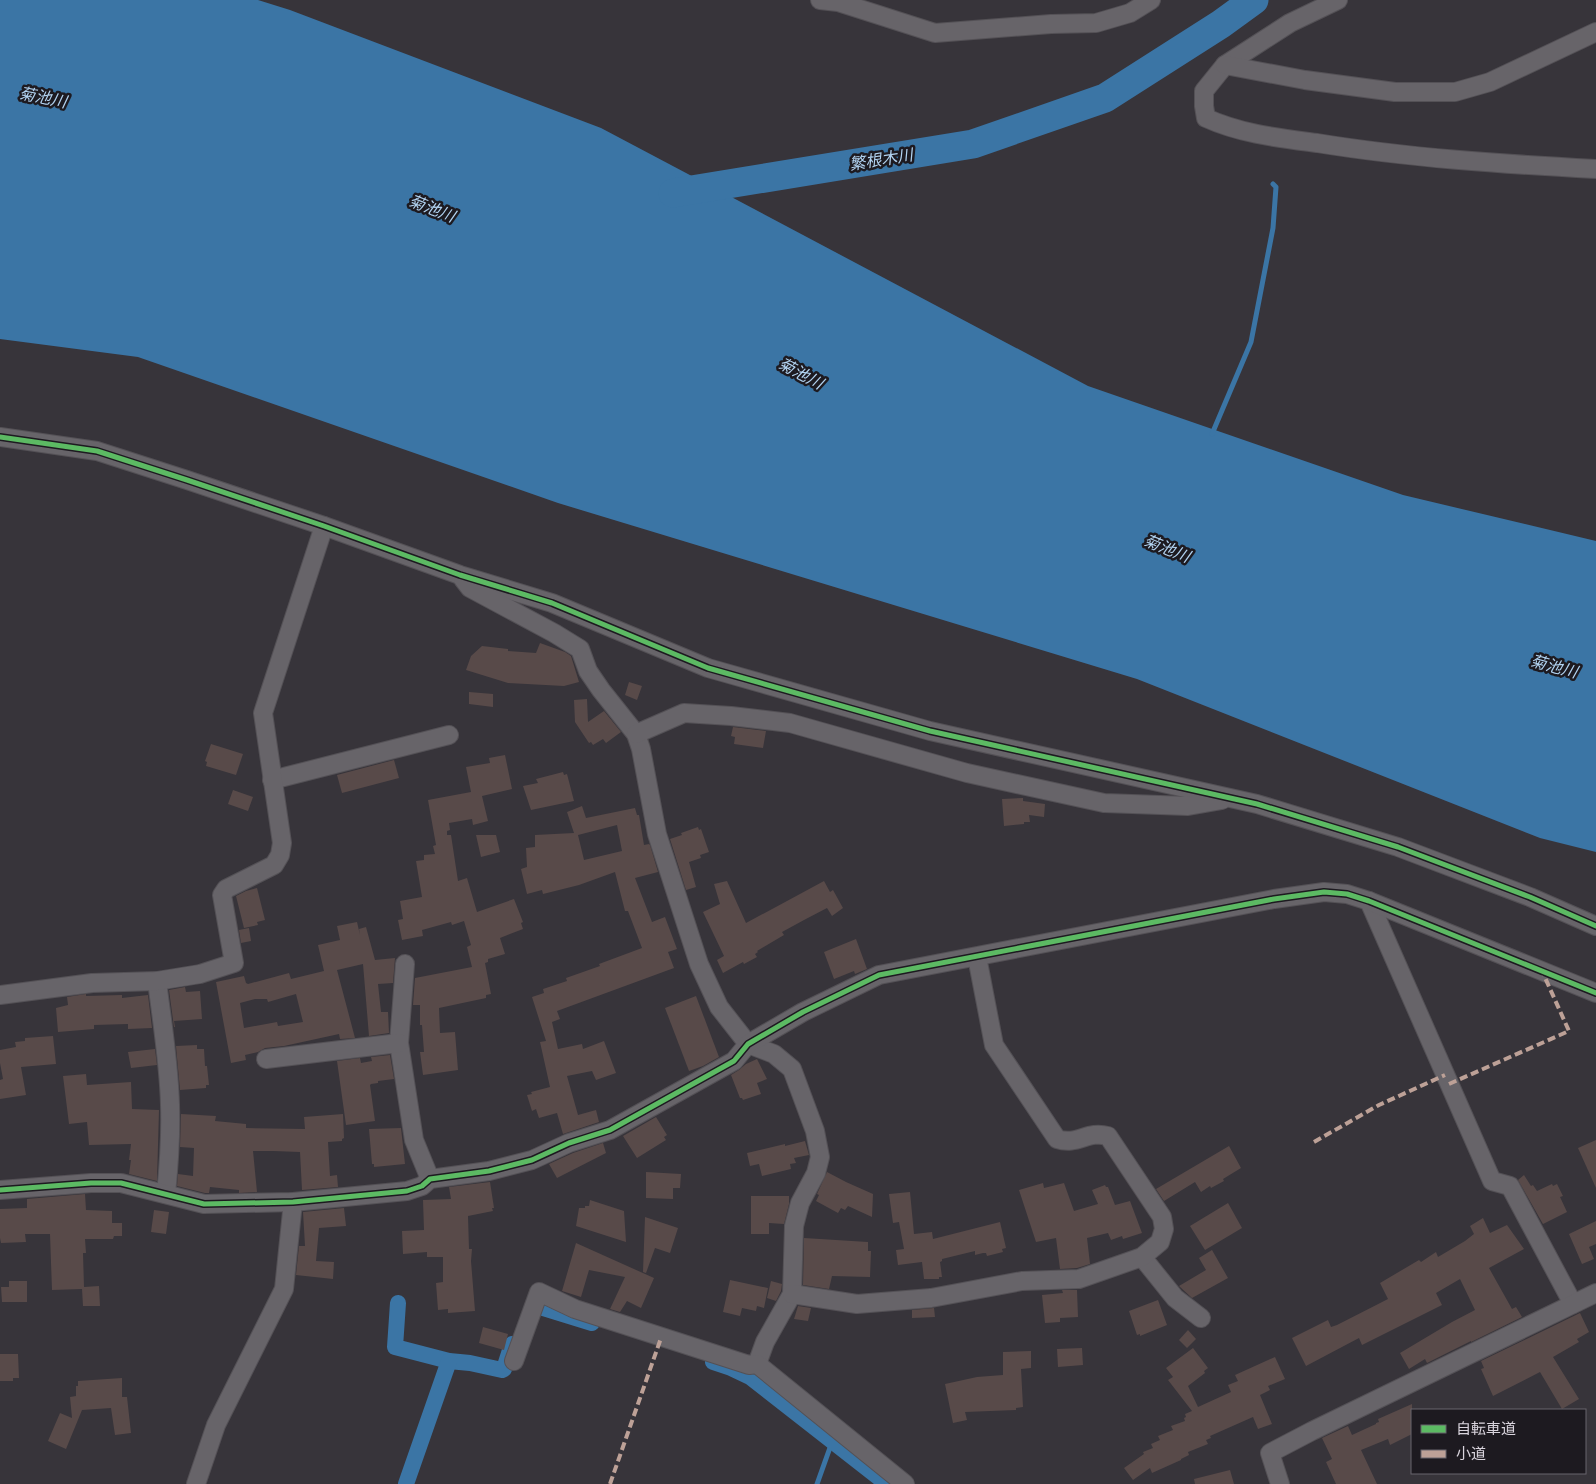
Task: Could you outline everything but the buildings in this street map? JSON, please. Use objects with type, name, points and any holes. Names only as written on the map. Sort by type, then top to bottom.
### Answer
[{"type":"street","points":[[820,0],[838,2],[935,33],[1051,24],[1096,23],[1130,13],[1152,0]]},
{"type":"street","points":[[1338,0],[1290,23],[1224,65],[1204,91],[1206,118],[1223,126],[1256,134],[1355,149],[1532,166],[1596,169]]},
{"type":"street","points":[[1224,65],[1306,80],[1395,92],[1455,92],[1490,82],[1596,32]]},
{"type":"street","points":[[0,438],[97,451],[324,526],[460,575],[552,603],[708,668],[930,731],[1257,804],[1398,847],[1530,897],[1596,926]]},
{"type":"street","points":[[0,995],[92,983],[157,981],[200,974],[234,963],[222,895],[226,889],[274,865],[280,854],[282,843],[263,713],[324,526]]},
{"type":"street","points":[[460,575],[470,588],[580,649],[588,671],[600,690],[636,734],[641,749],[657,834],[699,964],[719,1007],[748,1044],[774,1054],[792,1069],[815,1131],[820,1157],[816,1173],[800,1203],[794,1226],[792,1294],[765,1342],[758,1364]]},
{"type":"street","points":[[636,734],[684,713],[732,716],[790,724],[967,773],[1104,803],[1188,806],[1231,798]]},
{"type":"street","points":[[272,780],[449,735]]},
{"type":"street","points":[[0,1190],[71,1184],[121,1183],[204,1204],[293,1202],[407,1190],[422,1186],[430,1179],[489,1171],[532,1160],[569,1143],[610,1130],[734,1061],[748,1044],[803,1012],[879,975],[1274,899],[1324,892],[1346,894],[1369,901],[1596,993]]},
{"type":"street","points":[[1369,901],[1492,1181],[1510,1186],[1573,1304]]},
{"type":"street","points":[[792,1294],[857,1304],[931,1298],[1022,1281],[1079,1278],[1142,1257],[1160,1242],[1164,1229],[1162,1217],[1108,1136],[1098,1133],[1068,1142],[1058,1139],[994,1045],[977,957]]},
{"type":"street","points":[[404,964],[399,1043],[414,1140],[430,1179]]},
{"type":"street","points":[[157,981],[166,1049],[170,1104],[166,1194]]},
{"type":"street","points":[[266,1059],[399,1043]]},
{"type":"street","points":[[196,1484],[216,1425],[284,1289],[293,1202]]},
{"type":"street","points":[[1142,1257],[1175,1298],[1201,1318]]},
{"type":"street","points":[[514,1361],[539,1292],[574,1309],[661,1338],[749,1365],[758,1364],[905,1484]]},
{"type":"street","points":[[1280,1484],[1270,1453],[1596,1293]]},
{"type":"water","name":"菊池川","points":[[0,0],[258,0],[290,10],[601,128],[1088,386],[1403,495],[1596,541],[1596,852],[1540,838],[1137,679],[558,503],[138,357],[0,339]]},
{"type":"waterway","name":"繁根木川","points":[[673,193],[973,144],[1105,98],[1221,24],[1254,0]]},
{"type":"waterway","points":[[1212,434],[1251,342],[1273,228],[1276,187],[1273,184]]},
{"type":"waterway","points":[[398,1303],[395,1347],[449,1361],[470,1363],[502,1370],[504,1369],[512,1344]]},
{"type":"waterway","points":[[537,1306],[592,1323]]},
{"type":"waterway","points":[[406,1484],[449,1361]]},
{"type":"waterway","points":[[713,1362],[750,1377],[887,1484]]},
{"type":"waterway","points":[[817,1484],[832,1442]]},
{"type":"marked path","points":[[1449,1084],[1569,1031],[1542,971]]},
{"type":"marked path","points":[[1314,1142],[1379,1105],[1445,1075]]},
{"type":"marked path","points":[[610,1484],[661,1338]]},
{"type":"cycle path","points":[[0,437],[97,451],[187,480],[324,526],[460,575],[552,603],[708,668],[930,731],[1257,804],[1398,847],[1530,897],[1596,926]]},
{"type":"cycle path","points":[[0,1190],[91,1183],[121,1183],[204,1204],[293,1202],[407,1191],[422,1186],[430,1179],[489,1171],[532,1160],[569,1143],[610,1130],[734,1061],[748,1044],[803,1012],[879,975],[1274,899],[1324,892],[1347,894],[1369,901],[1596,993]]}]
